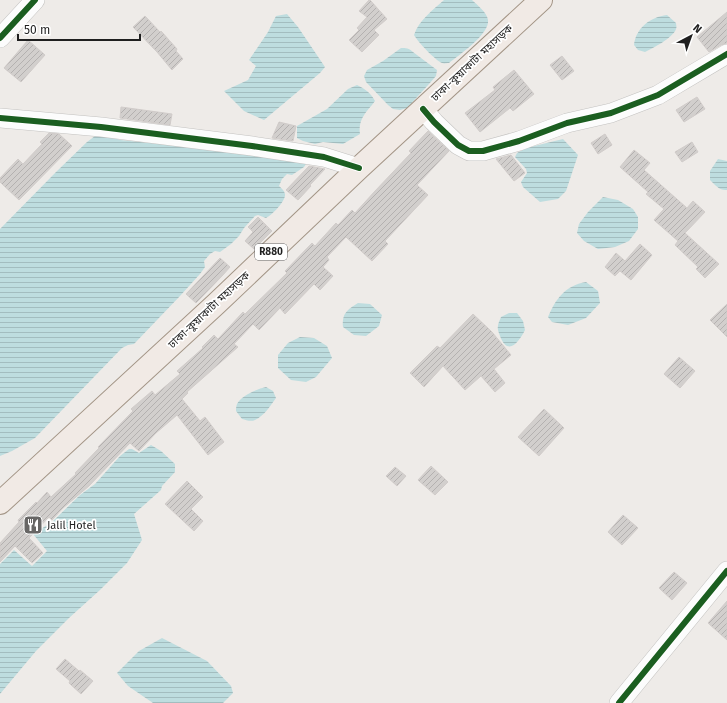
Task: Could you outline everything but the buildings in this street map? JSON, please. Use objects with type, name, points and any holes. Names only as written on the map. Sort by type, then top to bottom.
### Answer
[{"type":"main road","name":"ঢাকা-কুয়াকাটা মহাসড়ক","points":[[2,498],[216,304],[359,168],[540,0]]},
{"type":"street","points":[[0,38],[35,0]]},
{"type":"street","points":[[423,109],[458,145],[470,151],[483,150],[519,141],[567,123],[611,113],[658,95],[727,54]]},
{"type":"street","points":[[0,118],[101,127],[252,146],[324,157],[359,168]]},
{"type":"street","points":[[619,703],[727,571]]},
{"type":"water","points":[[444,0],[472,0],[484,11],[488,20],[484,32],[479,38],[449,63],[442,63],[431,55],[414,35],[423,20]]},
{"type":"water","points":[[287,14],[298,27],[325,67],[320,73],[264,120],[244,111],[224,91],[248,80],[256,66],[249,60],[268,32],[276,16]]},
{"type":"water","points":[[667,15],[676,23],[676,28],[671,36],[645,52],[638,50],[634,45],[635,39],[645,24],[655,18]]},
{"type":"water","points":[[401,48],[410,50],[437,70],[436,76],[407,108],[400,110],[393,109],[388,105],[366,82],[364,76],[367,70]]},
{"type":"water","points":[[357,85],[368,92],[375,101],[362,119],[360,124],[360,134],[343,144],[323,142],[315,144],[297,138],[297,126],[327,109],[348,89]]},
{"type":"water","points":[[106,135],[120,140],[290,157],[306,164],[292,175],[287,174],[282,179],[279,186],[284,191],[285,197],[272,214],[266,218],[258,215],[255,216],[231,244],[220,252],[215,251],[210,254],[204,261],[205,267],[200,274],[134,344],[122,348],[35,438],[0,456],[0,229],[87,142],[95,136]]},
{"type":"water","points":[[563,139],[578,155],[566,191],[558,199],[540,202],[523,187],[521,182],[527,173],[526,169],[515,157],[517,153],[526,148]]},
{"type":"water","points":[[718,159],[727,161],[727,190],[720,189],[710,180],[710,171]]},
{"type":"water","points":[[603,197],[618,200],[633,209],[638,217],[638,229],[629,241],[615,247],[598,249],[584,241],[577,233],[579,224],[588,212]]},
{"type":"water","points":[[586,282],[598,291],[600,303],[586,318],[568,325],[552,322],[548,317],[554,304],[562,294],[572,286]]},
{"type":"water","points":[[358,303],[370,304],[382,315],[379,326],[366,336],[354,335],[343,327],[344,315]]},
{"type":"water","points":[[509,313],[517,313],[523,321],[525,330],[517,343],[506,346],[500,336],[498,324],[501,317]]},
{"type":"water","points":[[300,337],[314,338],[327,346],[332,358],[316,377],[306,382],[291,380],[278,368],[278,355],[288,343]]},
{"type":"water","points":[[266,387],[273,391],[276,398],[270,407],[261,416],[253,421],[242,419],[236,411],[239,401],[250,393]]},
{"type":"water","points":[[151,445],[161,451],[175,464],[175,472],[162,486],[161,490],[134,514],[142,540],[127,563],[36,651],[0,694],[0,564],[14,550],[32,566],[47,551],[33,534],[52,522],[80,495],[95,484],[120,456],[129,449],[139,453]]},
{"type":"water","points":[[162,638],[207,661],[231,686],[233,693],[223,703],[153,703],[128,686],[117,673],[139,651]]},
{"type":"cycle path","points":[[0,38],[35,0]]},
{"type":"cycle path","points":[[423,109],[458,145],[469,151],[483,151],[519,141],[567,123],[611,113],[658,95],[727,54]]},
{"type":"cycle path","points":[[0,118],[101,127],[252,146],[324,157],[359,168]]},
{"type":"cycle path","points":[[619,703],[727,571]]},
{"type":"place","name":"Jalil Hotel","points":[[33,525]]}]
